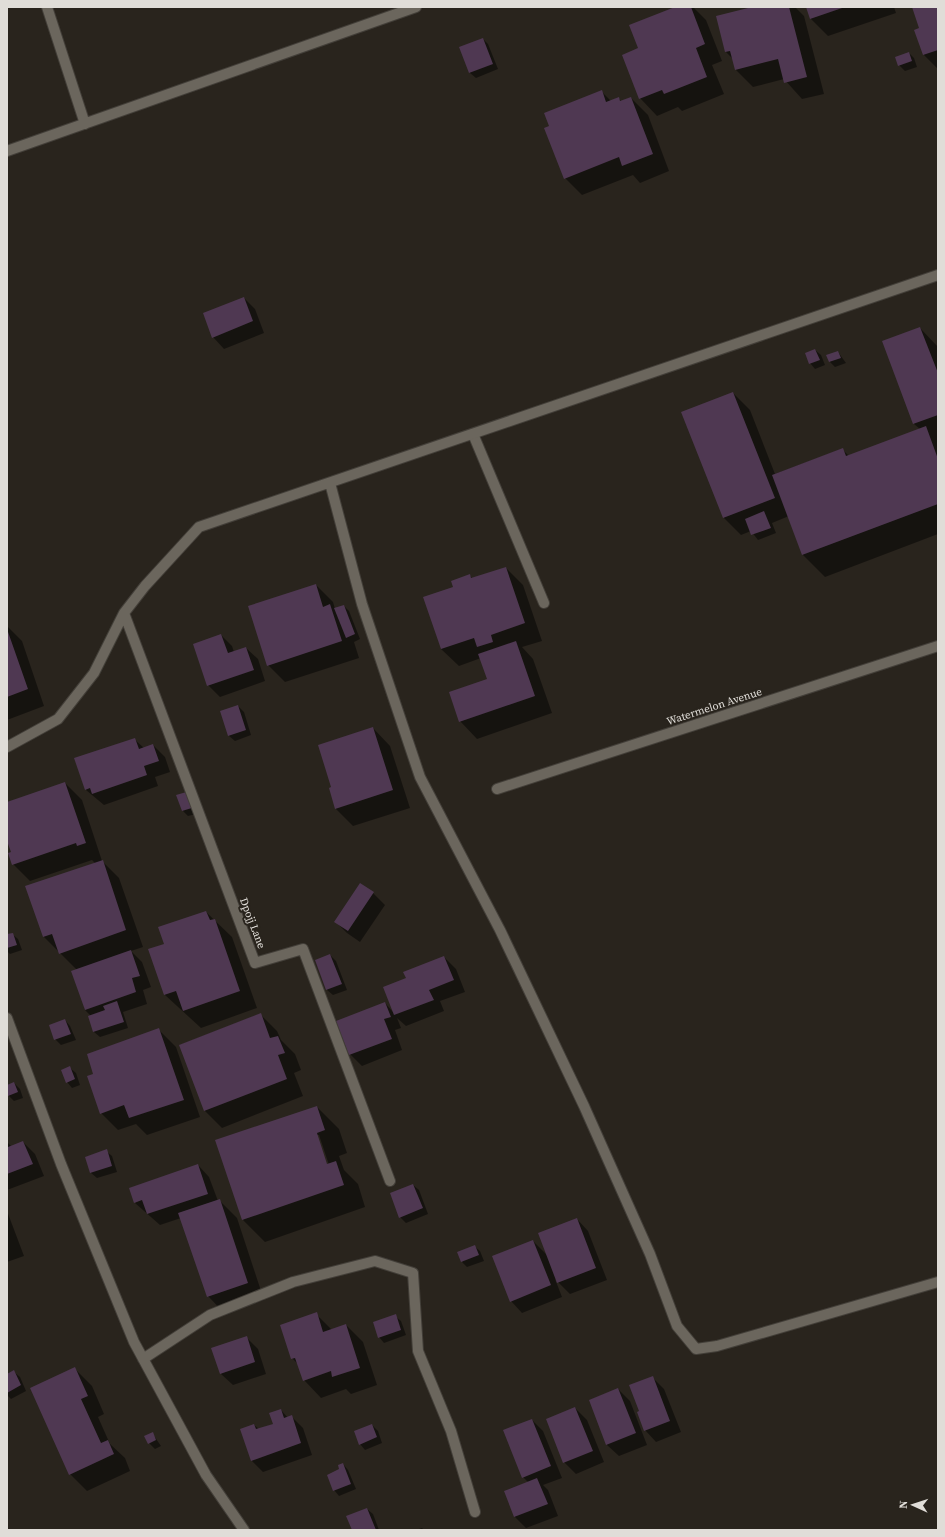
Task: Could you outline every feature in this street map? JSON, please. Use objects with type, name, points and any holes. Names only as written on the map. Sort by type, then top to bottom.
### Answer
[{"type":"street","points":[[47,7],[85,124]]},
{"type":"street","points":[[7,151],[416,7]]},
{"type":"street","points":[[7,747],[58,719],[94,673],[124,613],[145,586],[199,527],[938,275]]},
{"type":"street","points":[[473,434],[544,603]]},
{"type":"street","points":[[330,483],[362,604],[420,777],[500,930],[584,1106],[650,1254],[677,1326],[696,1349],[717,1346],[938,1282]]},
{"type":"street","name":"Dpojj Lane","points":[[124,613],[255,963],[304,950],[390,1181]]},
{"type":"street","name":"Watermelon Avenue","points":[[497,789],[938,646]]},
{"type":"street","points":[[7,1018],[61,1164],[142,1359],[206,1475],[244,1530]]},
{"type":"street","points":[[142,1359],[210,1315],[293,1282],[375,1261],[413,1273],[418,1352],[452,1431],[475,1512]]},
{"type":"building","points":[[675,7],[691,7],[705,44],[696,48],[707,77],[664,94],[662,90],[639,99],[622,55],[638,48],[629,25]]},
{"type":"building","points":[[752,7],[789,7],[807,77],[784,83],[778,59],[735,70],[730,51],[725,52],[716,16]]},
{"type":"building","points":[[806,7],[845,7],[810,19]]},
{"type":"building","points":[[912,7],[938,7],[938,50],[923,55],[914,30],[919,28]]},
{"type":"building","points":[[483,38],[493,64],[469,73],[459,47]]},
{"type":"building","points":[[909,52],[912,61],[898,66],[895,57]]},
{"type":"building","points":[[602,90],[606,102],[619,97],[620,101],[631,97],[653,154],[622,166],[619,157],[564,179],[544,128],[549,126],[544,113]]},
{"type":"building","points":[[244,297],[253,321],[212,338],[203,313]]},
{"type":"building","points":[[920,327],[938,373],[938,415],[913,424],[882,341]]},
{"type":"building","points":[[815,349],[820,360],[809,364],[805,353]]},
{"type":"building","points":[[838,351],[841,358],[829,362],[826,355]]},
{"type":"building","points":[[733,392],[775,498],[723,518],[681,412]]},
{"type":"building","points":[[926,426],[938,459],[938,504],[802,555],[772,475],[843,448],[846,456]]},
{"type":"building","points":[[764,511],[771,528],[751,535],[745,519]]},
{"type":"building","points":[[506,567],[525,623],[491,635],[493,642],[477,647],[474,638],[441,649],[423,597],[453,587],[451,581],[470,574],[471,578]]},
{"type":"building","points":[[316,584],[323,607],[330,604],[342,641],[267,666],[248,606]]},
{"type":"building","points":[[344,605],[355,634],[346,638],[334,608]]},
{"type":"building","points":[[7,629],[28,689],[7,697]]},
{"type":"building","points":[[221,634],[228,653],[246,647],[254,670],[207,686],[193,644]]},
{"type":"building","points":[[516,641],[535,696],[459,722],[449,692],[487,679],[478,654]]},
{"type":"building","points":[[238,705],[246,730],[228,736],[220,711]]},
{"type":"building","points":[[373,727],[393,790],[335,809],[329,788],[331,787],[318,745]]},
{"type":"building","points":[[135,738],[139,749],[153,744],[159,761],[144,766],[147,775],[92,794],[90,788],[85,790],[74,758]]},
{"type":"building","points":[[65,782],[86,843],[77,846],[76,843],[12,865],[8,853],[11,852],[7,841],[7,802]]},
{"type":"building","points":[[190,791],[195,807],[182,811],[176,795]]},
{"type":"building","points":[[103,860],[126,930],[59,954],[52,934],[43,937],[25,886]]},
{"type":"building","points":[[360,883],[374,892],[348,931],[334,922]]},
{"type":"building","points":[[206,911],[210,920],[215,919],[240,991],[183,1011],[176,991],[164,995],[148,949],[164,944],[158,927]]},
{"type":"building","points":[[13,933],[17,945],[7,948],[7,934]]},
{"type":"building","points":[[131,950],[140,976],[132,978],[136,992],[85,1010],[71,971]]},
{"type":"building","points":[[330,954],[342,984],[326,990],[315,960]]},
{"type":"building","points":[[444,956],[454,980],[429,990],[434,1000],[394,1015],[383,987],[406,978],[403,972]]},
{"type":"building","points":[[117,1001],[124,1022],[93,1032],[88,1016],[105,1010],[103,1006]]},
{"type":"building","points":[[385,1002],[391,1017],[384,1019],[392,1039],[349,1055],[336,1021]]},
{"type":"building","points":[[261,1013],[270,1038],[278,1036],[285,1053],[278,1055],[287,1079],[204,1111],[179,1045]]},
{"type":"building","points":[[65,1019],[71,1034],[54,1040],[49,1025]]},
{"type":"building","points":[[159,1028],[184,1100],[129,1118],[124,1105],[100,1114],[87,1076],[93,1074],[87,1054]]},
{"type":"building","points":[[70,1066],[75,1079],[66,1083],[61,1070]]},
{"type":"building","points":[[14,1082],[18,1092],[8,1096],[7,1085]]},
{"type":"building","points":[[317,1106],[325,1130],[317,1133],[327,1164],[336,1161],[344,1185],[242,1220],[215,1140]]},
{"type":"building","points":[[23,1141],[33,1164],[7,1174],[7,1144],[8,1147]]},
{"type":"building","points":[[107,1149],[112,1166],[90,1173],[85,1157]]},
{"type":"building","points":[[198,1164],[208,1194],[147,1214],[142,1200],[134,1203],[129,1188]]},
{"type":"building","points":[[413,1184],[423,1208],[399,1218],[390,1193]]},
{"type":"building","points":[[220,1199],[248,1283],[207,1297],[178,1213]]},
{"type":"building","points":[[577,1218],[596,1268],[557,1283],[538,1233]]},
{"type":"building","points":[[533,1240],[551,1285],[510,1302],[492,1256]]},
{"type":"building","points":[[475,1245],[479,1255],[461,1262],[457,1252]]},
{"type":"building","points":[[317,1312],[323,1332],[346,1324],[360,1368],[332,1377],[331,1371],[303,1381],[295,1358],[291,1359],[280,1325]]},
{"type":"building","points":[[396,1314],[401,1330],[378,1338],[373,1322]]},
{"type":"building","points":[[247,1336],[255,1362],[220,1374],[211,1348]]},
{"type":"building","points":[[75,1367],[88,1396],[81,1399],[101,1443],[108,1440],[114,1454],[69,1475],[30,1388]]},
{"type":"building","points":[[14,1370],[21,1385],[7,1393],[7,1374]]},
{"type":"building","points":[[653,1376],[670,1421],[644,1431],[637,1412],[639,1411],[629,1385]]},
{"type":"building","points":[[618,1388],[636,1433],[606,1445],[589,1400]]},
{"type":"building","points":[[575,1407],[593,1451],[563,1463],[546,1419]]},
{"type":"building","points":[[281,1409],[284,1418],[292,1415],[301,1443],[251,1461],[240,1429],[254,1424],[256,1429],[273,1424],[269,1413]]},
{"type":"building","points":[[532,1419],[551,1466],[522,1478],[503,1430]]},
{"type":"building","points":[[372,1424],[377,1437],[359,1445],[354,1431]]},
{"type":"building","points":[[153,1432],[156,1440],[148,1444],[144,1436]]},
{"type":"building","points":[[343,1463],[351,1484],[333,1491],[327,1475],[339,1469],[338,1465]]},
{"type":"building","points":[[537,1478],[548,1504],[514,1517],[504,1491]]},
{"type":"building","points":[[367,1508],[376,1530],[352,1530],[346,1516]]}]
